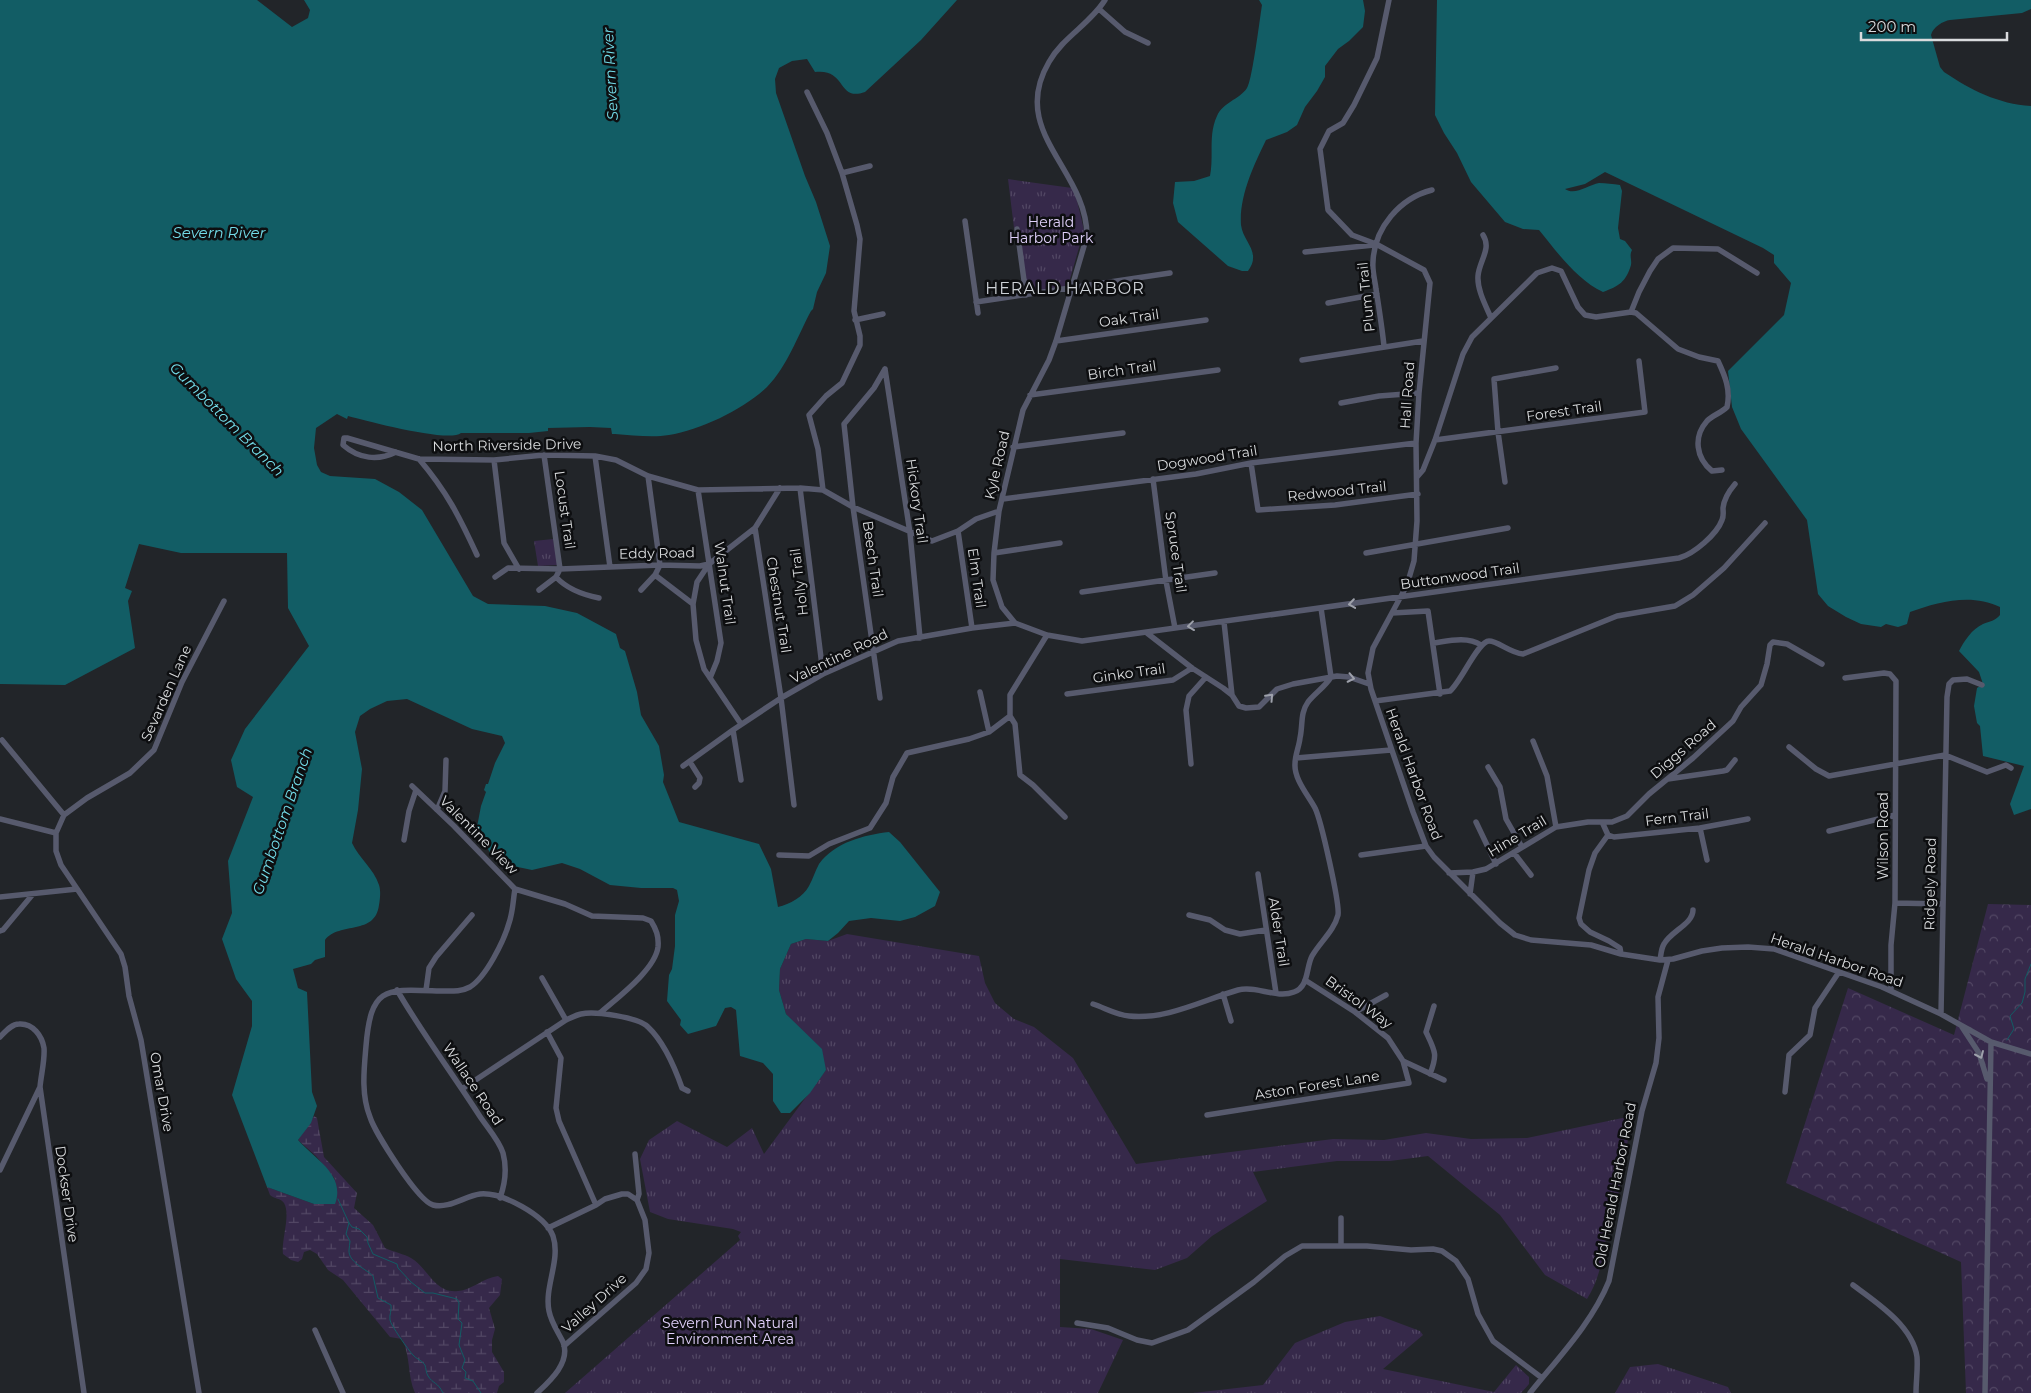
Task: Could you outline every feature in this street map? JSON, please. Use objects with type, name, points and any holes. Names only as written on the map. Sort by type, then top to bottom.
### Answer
[{"type":"street","name":"Kyle Road","points":[[1015,624],[1002,607],[993,580],[999,511],[1022,410],[1049,360],[1087,236],[1087,226],[1079,195],[1050,148],[1041,129],[1037,98],[1042,75],[1054,53],[1064,40],[1099,9],[1105,0]]},
{"type":"street","name":"Hall Road","points":[[1370,687],[1368,664],[1370,655],[1412,572],[1416,545],[1418,494],[1416,443],[1419,393],[1430,283],[1424,270],[1376,244],[1352,235],[1328,210],[1320,149],[1329,132],[1343,123],[1377,58],[1389,0]]},
{"type":"street","points":[[1099,9],[1126,32],[1148,43]]},
{"type":"street","points":[[807,92],[842,172],[854,210],[860,239],[855,320],[860,336],[860,345],[842,383],[808,415],[818,449],[823,490],[852,507],[932,541],[958,531],[976,519],[999,511]]},
{"type":"street","points":[[842,172],[870,166]]},
{"type":"street","name":"Plum Trail","points":[[1384,346],[1372,263],[1376,244],[1381,228],[1398,208],[1419,194],[1432,190]]},
{"type":"street","points":[[965,221],[978,312]]},
{"type":"street","points":[[1017,229],[1026,295]]},
{"type":"street","points":[[1483,235],[1487,241],[1487,249],[1478,276],[1478,286],[1491,318]]},
{"type":"street","points":[[1305,252],[1376,244]]},
{"type":"street","points":[[1631,312],[1650,271],[1658,259],[1673,248],[1718,248],[1756,273]]},
{"type":"street","points":[[1418,477],[1423,470],[1435,440],[1463,354],[1472,337],[1537,273],[1548,268],[1562,271],[1580,310],[1588,316],[1601,317],[1631,312],[1640,316],[1678,349],[1699,357],[1718,361],[1728,385],[1729,399],[1727,407],[1723,411],[1707,421],[1698,443],[1698,454],[1704,465],[1712,471],[1718,472],[1722,470]]},
{"type":"street","points":[[976,302],[1170,273]]},
{"type":"street","points":[[1328,304],[1377,294]]},
{"type":"street","points":[[855,320],[883,314]]},
{"type":"street","name":"Oak Trail","points":[[1056,341],[1206,320]]},
{"type":"street","points":[[1302,360],[1423,341]]},
{"type":"street","name":"Forest Trail","points":[[1435,440],[1645,412],[1639,361]]},
{"type":"street","name":"Beech Trail","points":[[880,698],[852,507],[844,424],[874,388],[885,368]]},
{"type":"street","name":"Hickory Trail","points":[[885,368],[910,533],[920,638]]},
{"type":"street","points":[[1505,482],[1498,432],[1494,379],[1556,368]]},
{"type":"street","name":"Birch Trail","points":[[1030,396],[1218,370]]},
{"type":"street","points":[[1341,403],[1378,396],[1419,393]]},
{"type":"street","points":[[1013,447],[1123,433]]},
{"type":"street","name":"North Riverside Drive","points":[[396,452],[386,457],[363,457],[352,453],[343,445],[344,438],[347,438],[418,458],[494,460],[544,455],[595,456],[616,460],[648,476],[698,490],[800,488],[823,490]]},
{"type":"street","name":"Dogwood Trail","points":[[1002,498],[1196,474],[1251,463],[1416,443]]},
{"type":"street","name":"Locust Trail","points":[[544,455],[560,569]]},
{"type":"street","points":[[595,456],[610,566]]},
{"type":"street","points":[[418,458],[440,483],[457,511],[477,555]]},
{"type":"street","points":[[494,460],[504,543],[520,569]]},
{"type":"street","name":"Redwood Trail","points":[[1251,463],[1258,510],[1335,505],[1418,494]]},
{"type":"street","points":[[640,590],[655,575],[660,564],[648,476]]},
{"type":"street","name":"Spruce Trail","points":[[1153,479],[1166,581],[1175,628]]},
{"type":"street","name":"Buttonwood Trail","points":[[1147,634],[1175,628],[1686,556],[1698,548],[1713,533],[1723,519],[1723,507],[1728,492],[1735,484]]},
{"type":"street","name":"Eddy Road","points":[[495,577],[508,568],[560,569],[660,564],[700,566],[709,564],[755,528],[780,488]]},
{"type":"street","name":"Holly Trail","points":[[800,488],[822,674]]},
{"type":"street","name":"Walnut Trail","points":[[698,490],[721,643],[717,661],[710,678]]},
{"type":"street","points":[[1375,701],[1440,694],[1450,691],[1454,688],[1481,645],[1490,641],[1512,652],[1522,654],[1617,616],[1675,606],[1693,595],[1724,568],[1765,523]]},
{"type":"street","name":"Chestnut Trail","points":[[755,528],[781,698],[794,805]]},
{"type":"street","points":[[1366,553],[1508,528]]},
{"type":"street","name":"Elm Trail","points":[[958,531],[972,628]]},
{"type":"street","points":[[994,553],[1060,543]]},
{"type":"street","points":[[709,564],[697,582],[693,604],[696,640],[704,668],[741,724]]},
{"type":"street","points":[[539,590],[556,577],[560,569]]},
{"type":"street","points":[[1082,592],[1215,573]]},
{"type":"street","points":[[655,575],[693,604]]},
{"type":"street","points":[[556,577],[563,584],[589,596],[599,598]]},
{"type":"street","name":"Sevarden Lane","points":[[64,815],[86,798],[130,774],[154,750],[182,682],[224,601]]},
{"type":"street","points":[[1321,608],[1332,678]]},
{"type":"street","points":[[1392,613],[1428,611],[1440,694]]},
{"type":"street","points":[[1224,622],[1232,696]]},
{"type":"street","points":[[1015,624],[1047,635],[1082,641],[1147,634],[1232,696],[1238,706],[1246,708],[1260,707],[1277,689],[1332,678],[1349,677],[1370,687]]},
{"type":"street","name":"Valentine Road","points":[[684,766],[741,724],[822,674],[898,641],[972,628],[1015,624]]},
{"type":"street","points":[[1047,635],[1010,695],[1010,716],[1015,724],[1020,775],[1033,785],[1065,817]]},
{"type":"street","points":[[1433,643],[1471,640],[1481,645]]},
{"type":"street","name":"Diggs Road","points":[[1603,824],[1622,820],[1649,794],[1729,726],[1741,706],[1761,686],[1770,645],[1776,642],[1787,644],[1822,664]]},
{"type":"street","name":"Ginko Trail","points":[[1067,694],[1173,680],[1192,668]]},
{"type":"street","name":"Wilson Road","points":[[1845,678],[1884,672],[1890,674],[1896,681],[1895,903],[1891,945],[1891,991]]},
{"type":"street","points":[[1191,764],[1186,710],[1189,696],[1206,677]]},
{"type":"street","points":[[1093,1004],[1126,1016],[1145,1017],[1193,1006],[1207,999],[1242,989],[1276,993],[1295,992],[1300,988],[1305,980],[1310,958],[1334,927],[1338,913],[1322,826],[1294,766],[1301,735],[1303,711],[1312,697],[1332,678]]},
{"type":"street","name":"Ridgely Road","points":[[1941,1014],[1945,755],[1949,684],[1953,680],[1967,679],[1982,686]]},
{"type":"street","name":"Herald Harbor Road","points":[[1370,687],[1426,846],[1449,873],[1515,935],[1531,940],[1591,945],[1621,954],[1660,960],[1668,960],[1722,948],[1766,948],[1891,991],[1941,1014],[1991,1042],[1985,1393]]},
{"type":"street","points":[[980,692],[988,732]]},
{"type":"street","points":[[779,855],[809,856],[829,844],[870,828],[886,803],[893,777],[907,753],[969,739],[988,732],[1010,716]]},
{"type":"street","points":[[733,730],[741,780]]},
{"type":"street","points":[[2,740],[64,815]]},
{"type":"street","points":[[1533,741],[1547,776],[1556,827]]},
{"type":"street","points":[[1789,747],[1816,769],[1829,776],[1945,755],[1986,772],[2006,765],[2011,768]]},
{"type":"street","points":[[1296,758],[1392,750]]},
{"type":"street","points":[[437,810],[445,791],[446,760]]},
{"type":"street","points":[[1668,779],[1723,772],[1735,760]]},
{"type":"street","points":[[690,762],[700,778],[699,783],[695,787]]},
{"type":"street","points":[[1488,767],[1500,787],[1506,819],[1522,847]]},
{"type":"street","name":"Valentine View","points":[[404,840],[414,788],[514,889],[565,904],[592,916],[643,918],[651,921],[658,932],[658,948],[650,966],[625,992],[600,1013]]},
{"type":"street","name":"Omar Drive","points":[[64,815],[56,833],[58,859],[76,889],[108,933],[124,961],[129,996],[141,1040],[200,1393]]},
{"type":"street","points":[[1829,831],[1894,815]]},
{"type":"street","points":[[0,819],[56,833]]},
{"type":"street","name":"Fern Trail","points":[[1608,835],[1614,837],[1700,828],[1748,819]]},
{"type":"street","points":[[1476,822],[1496,864]]},
{"type":"street","name":"Hine Trail","points":[[1449,873],[1473,872],[1496,864],[1556,827],[1588,822],[1603,824]]},
{"type":"street","points":[[1603,824],[1608,835],[1595,853],[1588,870],[1579,913],[1582,924],[1590,932],[1620,948],[1621,954]]},
{"type":"street","points":[[1700,828],[1707,860]]},
{"type":"street","points":[[1361,855],[1426,846]]},
{"type":"street","points":[[1514,853],[1531,874]]},
{"type":"street","points":[[1470,894],[1473,872]]},
{"type":"street","name":"Alder Trail","points":[[1258,874],[1276,993]]},
{"type":"street","points":[[0,897],[76,889]]},
{"type":"street","points":[[514,889],[509,923],[494,956],[481,977],[469,987],[463,990],[397,990],[379,998],[371,1012],[369,1021],[364,1093],[366,1106],[373,1125],[412,1186],[430,1204],[444,1205],[483,1194],[500,1198],[535,1215],[548,1228],[552,1236],[554,1249],[548,1307],[552,1321],[564,1346],[564,1358],[553,1377],[537,1393]]},
{"type":"street","points":[[0,931],[3,930],[33,894]]},
{"type":"street","points":[[1895,903],[1942,904]]},
{"type":"street","points":[[1660,960],[1665,942],[1689,920],[1694,910]]},
{"type":"street","points":[[426,990],[429,968],[472,915]]},
{"type":"street","points":[[1189,915],[1210,920],[1225,930],[1240,934],[1266,930]]},
{"type":"street","name":"Old Herald Harbor Road","points":[[1530,1393],[1585,1324],[1602,1298],[1609,1281],[1642,1111],[1656,1063],[1659,1038],[1658,997],[1668,960]]},
{"type":"street","points":[[1785,1092],[1789,1055],[1810,1035],[1815,1008],[1839,972]]},
{"type":"street","points":[[542,978],[566,1020]]},
{"type":"street","name":"Bristol Way","points":[[1305,980],[1356,1012],[1388,1038],[1403,1061]]},
{"type":"street","name":"Wallace Road","points":[[397,990],[415,1021],[462,1089],[502,1152],[505,1167],[504,1187],[500,1198]]},
{"type":"street","points":[[1223,994],[1231,1021]]},
{"type":"street","points":[[1356,1012],[1386,995]]},
{"type":"street","points":[[1430,1074],[1436,1059],[1436,1052],[1426,1032],[1434,1006]]},
{"type":"street","points":[[462,1089],[566,1020],[580,1014],[600,1013],[647,1025],[658,1039],[678,1076],[682,1088],[688,1091]]},
{"type":"street","name":"Dockser Drive","points":[[0,1036],[8,1028],[18,1023],[29,1026],[39,1032],[44,1049],[40,1087],[84,1393]]},
{"type":"street","name":"Herald Harbor Road","points":[[1961,1026],[1979,1053],[1989,1089]]},
{"type":"street","points":[[547,1032],[560,1058],[556,1108],[559,1121],[596,1205]]},
{"type":"street","points":[[1991,1042],[2031,1054]]},
{"type":"street","points":[[1403,1061],[1444,1080]]},
{"type":"street","name":"Aston Forest Lane","points":[[1207,1115],[1409,1083],[1403,1061]]},
{"type":"street","points":[[0,1170],[40,1087]]},
{"type":"street","name":"Valley Drive","points":[[564,1346],[636,1283],[646,1269],[649,1253],[646,1220],[638,1200],[635,1154]]},
{"type":"street","points":[[548,1228],[596,1205],[604,1199],[628,1194],[638,1200]]},
{"type":"street","points":[[1341,1218],[1341,1246]]},
{"type":"street","points":[[1077,1322],[1108,1328],[1137,1340],[1152,1343],[1188,1330],[1254,1282],[1285,1256],[1302,1246],[1367,1246],[1442,1251],[1456,1261],[1468,1279],[1478,1314],[1493,1341],[1542,1378]]},
{"type":"street","points":[[1853,1285],[1893,1316],[1913,1344],[1917,1356],[1916,1393]]},
{"type":"street","points":[[315,1330],[344,1393]]},
{"type":"green space","name":"Herald Harbor Park","points":[[1008,179],[1072,188],[1075,192],[1084,230],[1068,286],[1028,292],[1018,228],[1014,228]]},
{"type":"green space","points":[[553,539],[558,565],[538,566],[534,541]]},
{"type":"green space","points":[[1988,904],[2031,905],[2031,1393],[1966,1393],[1961,1262],[1786,1183],[1848,988],[1954,1035]]},
{"type":"green space","name":"Severn Run Natural Environment Area","points":[[847,934],[979,956],[985,983],[995,1003],[1014,1019],[1034,1027],[1073,1058],[1136,1164],[1333,1139],[1384,1140],[1426,1133],[1471,1139],[1527,1138],[1632,1116],[1613,1226],[1608,1225],[1601,1264],[1592,1291],[1587,1299],[1545,1275],[1500,1215],[1428,1156],[1390,1161],[1337,1161],[1253,1172],[1267,1201],[1212,1236],[1187,1258],[1155,1270],[1060,1259],[1060,1327],[1091,1329],[1123,1340],[1098,1393],[565,1393],[740,1240],[738,1236],[741,1232],[733,1229],[668,1219],[650,1212],[640,1159],[649,1140],[677,1121],[727,1147],[752,1128],[764,1154],[826,1070],[802,1031],[786,1014],[779,990],[780,969],[791,944],[806,939],[828,941]]},
{"type":"green space","points":[[314,1116],[317,1118],[324,1157],[357,1193],[354,1208],[373,1225],[385,1248],[411,1258],[438,1285],[450,1291],[468,1289],[493,1277],[498,1276],[502,1279],[500,1295],[489,1308],[495,1329],[492,1340],[492,1352],[504,1372],[504,1382],[499,1386],[497,1393],[415,1393],[407,1352],[402,1339],[390,1337],[343,1280],[328,1270],[317,1254],[310,1250],[304,1252],[302,1259],[298,1262],[291,1260],[283,1254],[286,1208],[283,1201],[270,1195],[267,1187],[314,1204],[335,1179],[316,1156],[298,1140]]},
{"type":"green space","points":[[1380,1316],[1420,1331],[1423,1335],[1383,1369],[1494,1392],[1516,1365],[1529,1377],[1529,1384],[1521,1393],[1193,1393],[1263,1385],[1295,1343],[1345,1322]]},
{"type":"green space","points":[[1658,1364],[1728,1387],[1731,1393],[1615,1393],[1630,1367]]},
{"type":"water","name":"Severn River","points":[[0,0],[257,0],[292,27],[308,18],[310,10],[304,0],[957,0],[921,40],[865,92],[850,93],[832,75],[825,72],[815,72],[807,59],[792,61],[779,68],[775,79],[776,93],[830,246],[826,273],[817,292],[813,309],[792,350],[774,379],[767,387],[746,403],[734,411],[695,428],[669,435],[656,436],[612,434],[611,428],[590,427],[548,428],[548,431],[529,433],[461,433],[441,435],[407,430],[348,416],[347,419],[337,414],[316,428],[314,448],[317,465],[321,472],[330,476],[375,479],[399,492],[422,510],[473,596],[488,604],[545,606],[577,613],[616,634],[620,648],[625,651],[637,692],[641,715],[659,746],[664,775],[663,782],[679,822],[759,844],[771,869],[778,907],[792,902],[803,894],[809,886],[819,864],[833,850],[860,838],[889,832],[900,842],[940,892],[935,906],[915,917],[900,921],[871,918],[849,921],[828,941],[806,939],[791,944],[780,969],[779,990],[786,1014],[822,1049],[826,1070],[810,1093],[790,1113],[781,1113],[773,1101],[773,1074],[763,1063],[740,1056],[736,1010],[731,1007],[725,1008],[716,1026],[688,1034],[680,1025],[681,1020],[667,1001],[669,975],[672,969],[675,946],[675,915],[679,901],[677,890],[673,888],[641,888],[610,885],[580,869],[562,863],[532,870],[513,866],[490,853],[477,827],[486,792],[484,790],[486,784],[488,784],[495,763],[505,743],[502,736],[472,729],[407,699],[387,701],[360,716],[355,732],[362,769],[358,810],[352,843],[374,874],[379,885],[380,898],[376,915],[364,925],[331,934],[325,940],[325,957],[315,960],[311,964],[293,969],[298,988],[307,992],[312,1092],[317,1106],[311,1123],[298,1140],[333,1176],[337,1194],[335,1204],[314,1204],[267,1187],[232,1095],[252,1026],[252,1001],[236,979],[222,939],[232,913],[228,861],[253,797],[237,787],[231,760],[245,729],[309,646],[288,608],[287,553],[181,553],[139,544],[125,588],[132,591],[128,601],[135,648],[65,685],[0,684]]},
{"type":"water","points":[[1259,0],[1363,0],[1365,11],[1363,27],[1338,49],[1325,66],[1325,77],[1305,107],[1297,125],[1287,132],[1266,140],[1261,150],[1248,181],[1242,203],[1242,231],[1253,258],[1248,271],[1242,271],[1228,266],[1178,222],[1173,203],[1175,182],[1194,181],[1210,176],[1214,123],[1223,107],[1244,92],[1249,83],[1262,5]]},
{"type":"water","points":[[1437,0],[2031,0],[2031,9],[2022,13],[1947,21],[1936,27],[1931,35],[1940,67],[1944,72],[1964,85],[1985,95],[2019,105],[2031,106],[2031,809],[2014,815],[2010,804],[2024,766],[1983,756],[1980,726],[1977,723],[1974,706],[1977,688],[1983,684],[1979,672],[1959,651],[1975,629],[2000,615],[2000,607],[1978,600],[1943,602],[1910,612],[1907,624],[1898,627],[1886,624],[1881,627],[1861,624],[1828,606],[1818,594],[1807,520],[1741,429],[1732,407],[1728,371],[1784,315],[1791,283],[1774,263],[1774,255],[1605,172],[1585,184],[1565,189],[1577,191],[1599,183],[1620,185],[1622,191],[1618,228],[1620,239],[1625,241],[1632,250],[1629,271],[1621,283],[1613,288],[1603,292],[1576,273],[1539,230],[1523,229],[1505,222],[1471,182],[1435,115]]},
{"type":"waterway","points":[[2007,1040],[2014,1029],[2010,1016],[2022,1003],[2025,992],[2025,979],[2031,964]]},
{"type":"waterway","name":"Gumbottom Branch","points":[[338,1199],[352,1227],[359,1229],[367,1237],[373,1254],[397,1264],[398,1268],[411,1282],[425,1293],[457,1299],[459,1303],[458,1319],[462,1323],[459,1345],[465,1360],[462,1368],[466,1372],[465,1378],[473,1381],[481,1393]]},
{"type":"waterway","points":[[349,1223],[346,1234],[350,1241],[349,1254],[351,1258],[373,1276],[378,1298],[391,1305],[390,1318],[393,1327],[411,1353],[424,1363],[428,1376],[443,1393]]},
{"type":"district","name":"HERALD HARBOR","points":[[1065,288]]}]
